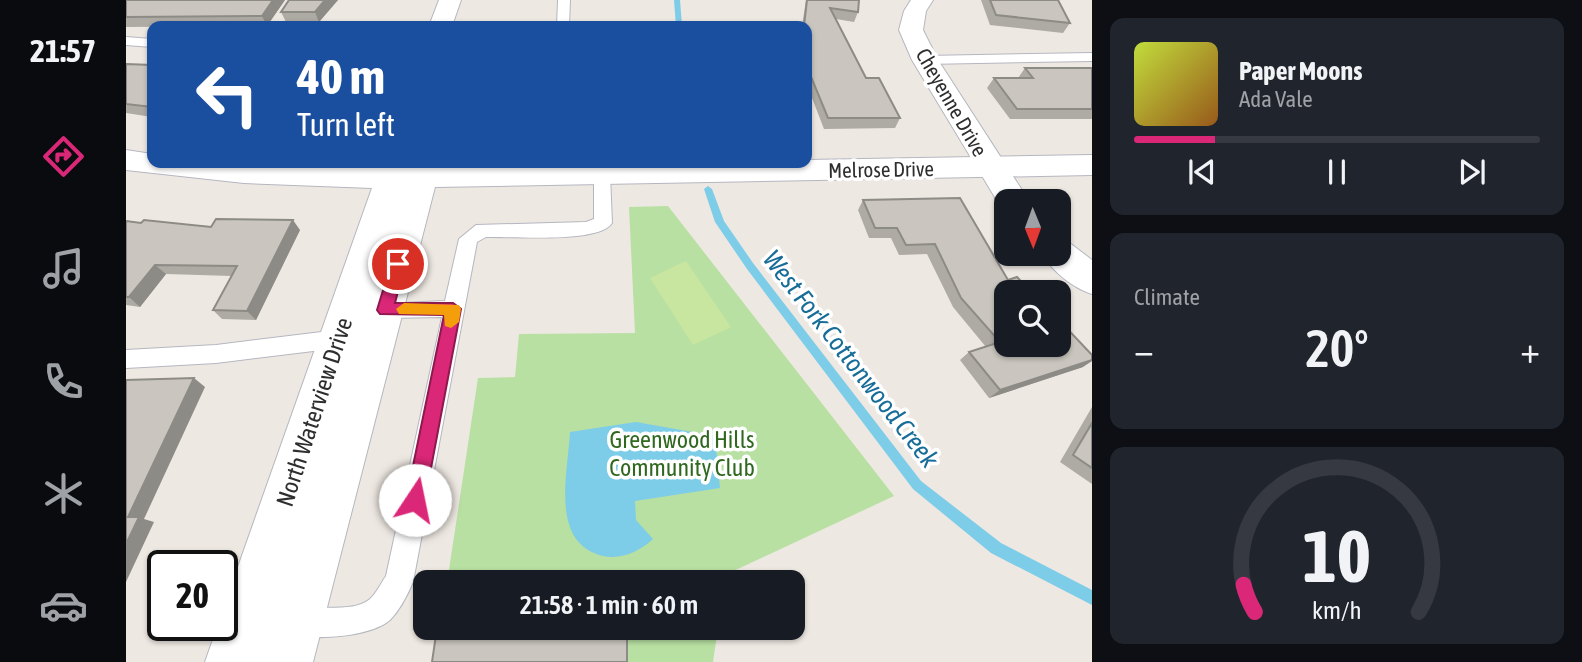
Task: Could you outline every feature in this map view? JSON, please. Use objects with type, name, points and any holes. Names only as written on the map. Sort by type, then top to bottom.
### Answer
[{"type":"street","name":"Cheyenne Drive","points":[[922,0],[915,11],[911,30],[925,60],[1005,189]]},
{"type":"street","points":[[446,21],[464,4]]},
{"type":"street","name":"Melrose Drive","points":[[126,160],[147,163]]},
{"type":"street","name":"Melrose Drive","points":[[183,168],[272,177],[409,170],[555,169],[602,174],[1092,165]]},
{"type":"street","name":"North Waterview Drive","points":[[292,642],[385,310],[409,170]]},
{"type":"street","name":"North Waterview Drive","points":[[232,662],[338,340],[409,170]]},
{"type":"street","points":[[1071,263],[1092,280]]},
{"type":"lane","points":[[563,21],[564,0]]},
{"type":"lane","points":[[126,41],[147,43]]},
{"type":"lane","points":[[925,60],[1092,57]]},
{"type":"lane","points":[[292,642],[379,611],[399,582],[468,239],[482,230],[588,229],[603,223],[602,174]]},
{"type":"lane","points":[[385,310],[453,309]]},
{"type":"lane","points":[[126,359],[216,354],[338,340]]},
{"type":"green space","name":"Greenwood Hills Community Club","points":[[668,206],[894,496],[736,570],[449,570],[478,378],[515,377],[519,334],[635,333],[629,207]]},
{"type":"green space","points":[[686,261],[731,327],[693,345],[650,278]]},
{"type":"green space","points":[[439,640],[716,640],[713,662],[436,662]]},
{"type":"water","points":[[636,422],[715,436],[720,488],[635,501],[636,520],[653,539],[630,554],[603,556],[586,549],[575,537],[568,522],[565,486],[570,432]]},
{"type":"building","points":[[126,0],[273,0],[262,16],[126,17]]},
{"type":"building","points":[[289,0],[325,0],[315,12],[281,12]]},
{"type":"building","points":[[807,0],[859,0],[858,12],[830,8],[866,78],[879,78],[900,118],[828,118],[812,79],[812,21],[805,21]]},
{"type":"building","points":[[990,0],[1058,0],[1070,23],[996,15]]},
{"type":"building","points":[[126,64],[147,65],[147,106],[126,104]]},
{"type":"building","points":[[1025,68],[1092,68],[1092,109],[1017,109],[994,78],[1033,78]]},
{"type":"building","points":[[960,198],[994,256],[994,266],[1000,266],[1008,280],[994,280],[994,335],[961,298],[935,244],[906,245],[897,228],[875,228],[863,200]]},
{"type":"building","points":[[216,219],[293,220],[247,311],[213,310],[237,266],[155,265],[129,297],[126,297],[126,221],[141,223],[144,220],[211,227]]},
{"type":"building","points":[[1071,333],[1092,355],[1092,360],[1000,390],[969,352],[994,344],[994,357],[1071,357]]},
{"type":"building","points":[[194,378],[128,517],[139,517],[126,544],[126,380]]},
{"type":"building","points":[[1092,423],[1092,468],[1073,455]]},
{"type":"building","points":[[435,640],[627,640],[627,662],[432,662]]},
{"type":"waterway","name":"West Fork Cottonwood Creek","points":[[677,0],[679,21]]},
{"type":"waterway","name":"West Fork Cottonwood Creek","points":[[708,189],[720,222],[750,266],[917,485],[996,548],[1092,598]]},
{"type":"slow traffic","points":[[404,309],[453,309],[451,322]]},
{"type":"route","points":[[398,264],[385,310],[453,309],[415,500]]}]
